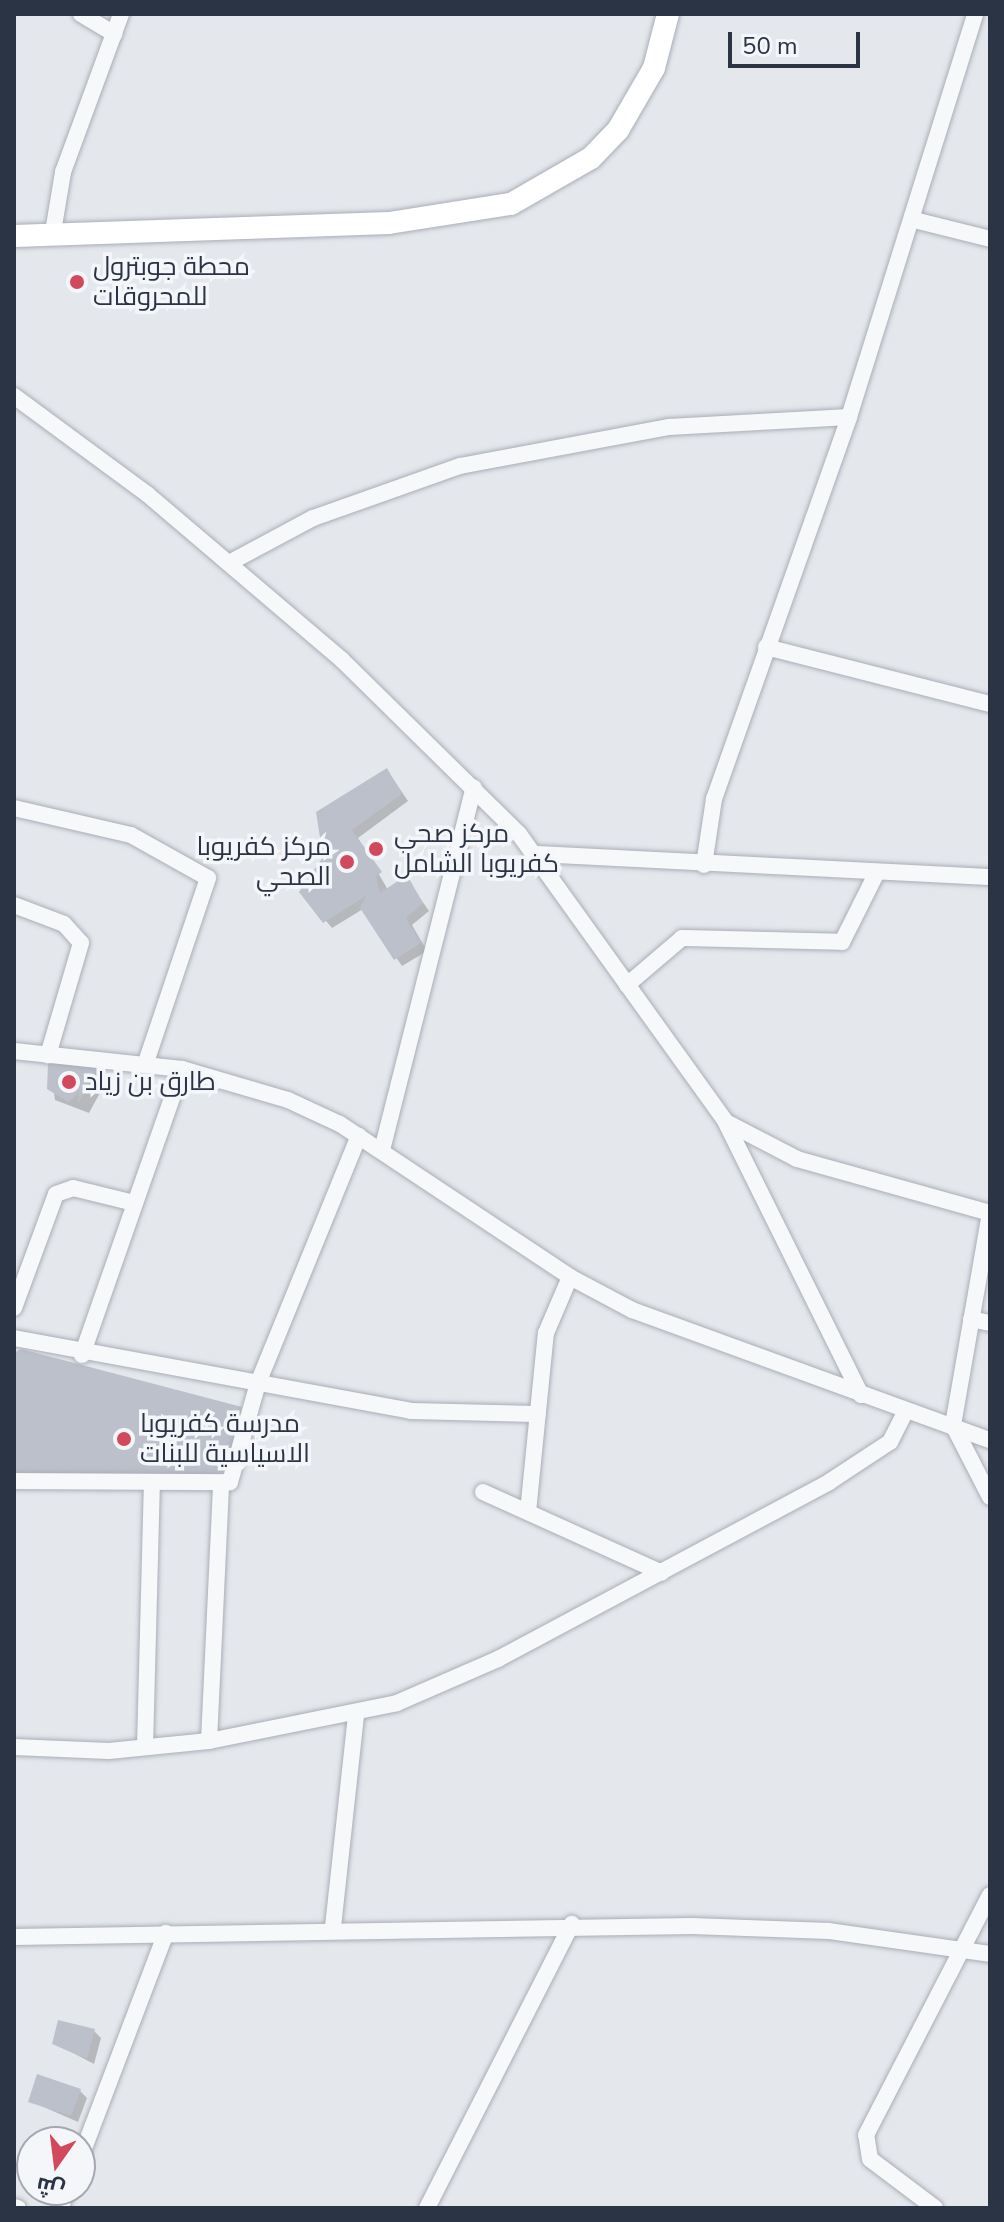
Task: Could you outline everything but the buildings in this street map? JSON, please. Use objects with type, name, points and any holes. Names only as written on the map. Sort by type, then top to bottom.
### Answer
[{"type":"main road","points":[[14,252],[33,234],[389,223],[511,204],[591,158],[618,130],[654,68],[668,14]]},
{"type":"street","points":[[81,14],[114,34]]},
{"type":"street","points":[[33,234],[63,172],[121,14]]},
{"type":"street","points":[[704,865],[714,799],[849,417],[914,220],[975,14]]},
{"type":"street","points":[[914,220],[990,239]]},
{"type":"street","points":[[14,396],[229,563],[474,787],[536,854],[725,1121],[861,1395]]},
{"type":"street","points":[[229,563],[313,518],[460,466],[669,427],[849,417]]},
{"type":"street","points":[[766,647],[990,704]]},
{"type":"street","points":[[382,1150],[474,787]]},
{"type":"street","points":[[14,808],[131,835],[208,878],[145,1065]]},
{"type":"street","points":[[536,854],[704,865],[990,877]]},
{"type":"street","points":[[627,985],[682,938],[842,942],[877,872]]},
{"type":"street","points":[[14,905],[64,924],[81,943],[48,1055]]},
{"type":"street","points":[[14,1051],[182,1069],[288,1100],[382,1150],[570,1277],[669,1326],[990,1440]]},
{"type":"street","points":[[82,1355],[182,1069]]},
{"type":"street","points":[[725,1121],[797,1159],[990,1213],[953,1425],[990,1497]]},
{"type":"street","points":[[14,1481],[152,1487],[221,1486],[237,1471],[258,1383],[359,1136]]},
{"type":"street","points":[[14,1308],[56,1194],[73,1188],[134,1203]]},
{"type":"street","points":[[528,1512],[546,1333],[570,1277]]},
{"type":"street","points":[[971,1319],[990,1323]]},
{"type":"street","points":[[14,1338],[82,1355],[411,1411],[538,1414]]},
{"type":"street","points":[[14,1747],[145,1747],[209,1741],[356,1715],[463,1676],[662,1573],[873,1456],[905,1412]]},
{"type":"street","points":[[209,1741],[221,1486]]},
{"type":"street","points":[[145,1747],[152,1487]]},
{"type":"street","points":[[483,1492],[662,1573]]},
{"type":"street","points":[[333,1927],[356,1715]]},
{"type":"street","points":[[935,2208],[870,2159],[864,2145],[990,1895]]},
{"type":"street","points":[[427,2208],[572,1924]]},
{"type":"street","points":[[14,1937],[333,1927],[572,1924],[829,1931],[966,1945],[990,1954]]},
{"type":"street","points":[[93,2126],[166,1933]]},
{"type":"place","name":"محطة جوبترول للمحروقات","points":[[77,282]]},
{"type":"place","name":"مركز صحي كفريوبا الشامل","points":[[376,849]]},
{"type":"place","name":"مركز كفريوبا الصحي","points":[[347,862]]},
{"type":"place","name":"طارق بن زياد","points":[[69,1082]]},
{"type":"place","name":"مدرسة كفريوبا الاسياسية للبنات","points":[[124,1439]]}]
